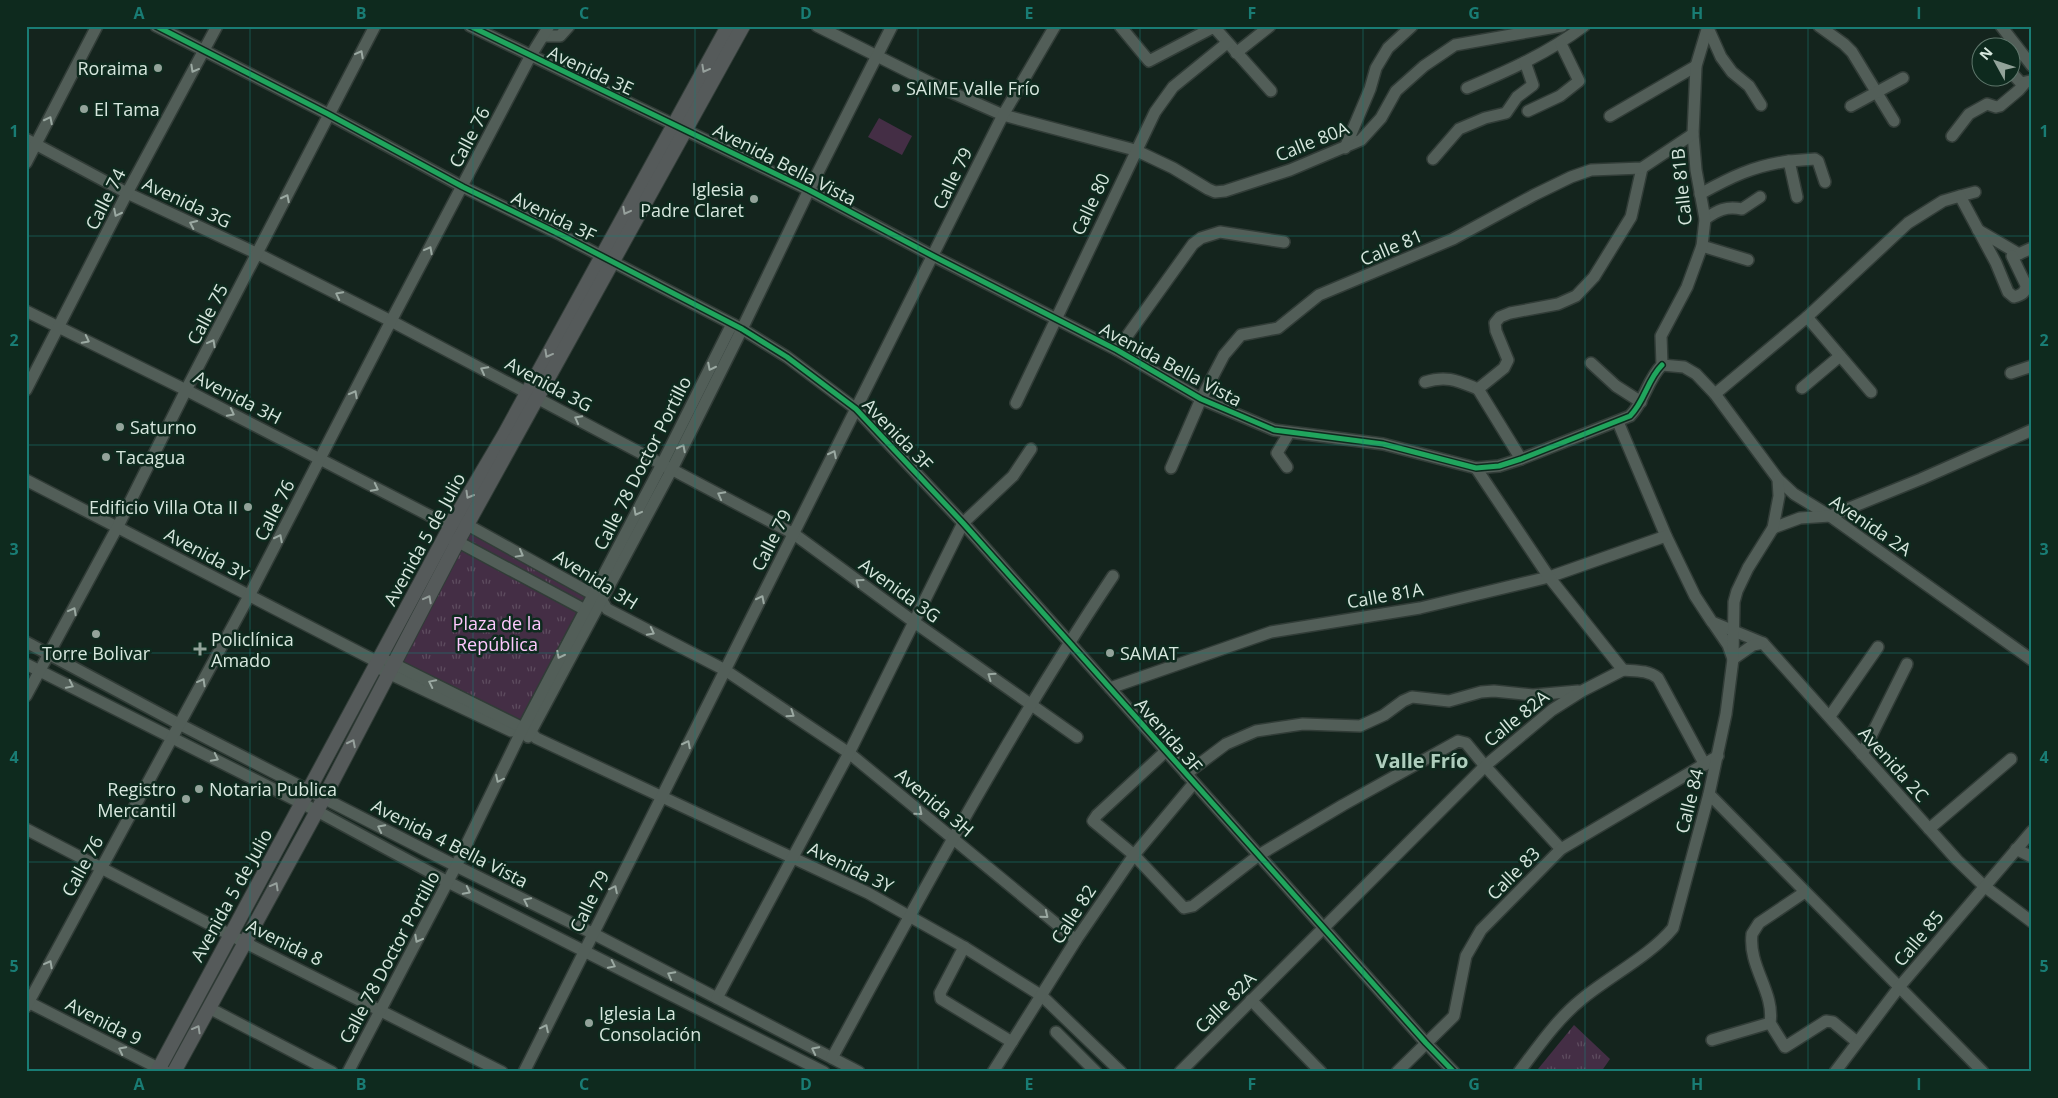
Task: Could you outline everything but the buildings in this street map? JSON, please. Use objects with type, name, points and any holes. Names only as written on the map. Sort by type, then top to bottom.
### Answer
[{"type":"main road","name":"Avenida 5 de Julio","points":[[680,127],[728,26]]},
{"type":"main road","name":"Avenida 5 de Julio","points":[[160,1071],[230,934],[309,790],[382,664],[454,528],[532,395],[680,127],[742,26]]},
{"type":"main road","name":"Avenida 5 de Julio","points":[[174,1072],[320,804],[382,664]]},
{"type":"street","points":[[26,163],[31,142],[97,26]]},
{"type":"street","name":"Avenida 3F","points":[[156,26],[328,114],[462,187],[608,259],[737,326],[787,357],[856,408],[963,523],[1068,643],[1454,1072]]},
{"type":"street","name":"Calle 74","points":[[26,390],[60,327],[127,193],[217,26]]},
{"type":"street","name":"Calle 75","points":[[26,696],[118,526],[186,390],[375,26]]},
{"type":"street","name":"Avenida 3E","points":[[470,26],[680,127]]},
{"type":"street","points":[[546,31],[560,36],[569,26]]},
{"type":"street","name":"Calle 80A","points":[[817,26],[937,86],[1003,115],[1135,150],[1173,168],[1215,192],[1225,191],[1290,170],[1362,140],[1381,118],[1396,91],[1424,66],[1456,45],[1562,26]]},
{"type":"street","name":"Calle 78 Doctor Portillo","points":[[348,1072],[456,866],[528,734],[589,612],[600,601],[737,326],[809,190],[892,26]]},
{"type":"street","name":"Calle 79","points":[[524,1072],[1003,115],[1055,26]]},
{"type":"street","points":[[1120,26],[1149,61],[1215,26],[1227,43],[1271,92]]},
{"type":"street","points":[[1236,53],[1269,26]]},
{"type":"street","points":[[1345,148],[1370,90],[1376,68],[1388,48],[1412,26]]},
{"type":"street","points":[[1467,88],[1561,44],[1584,26]]},
{"type":"street","points":[[1820,26],[1852,52],[1894,121]]},
{"type":"street","points":[[2002,26],[2032,66]]},
{"type":"street","points":[[1708,27],[1721,57],[1732,72],[1749,86],[1761,105]]},
{"type":"street","name":"Calle 81B","points":[[1662,365],[1661,336],[1687,287],[1702,246],[1705,218],[1700,194],[1693,134],[1696,66],[1708,27]]},
{"type":"street","name":"Calle 76","points":[[27,1004],[249,596],[530,56],[546,31]]},
{"type":"street","name":"Calle 80","points":[[1016,403],[1135,150],[1155,112],[1173,87],[1227,43]]},
{"type":"street","points":[[1528,111],[1560,96],[1579,81],[1561,44]]},
{"type":"street","points":[[1433,159],[1460,129],[1485,118],[1506,113],[1517,97],[1532,86],[1534,83],[1526,62]]},
{"type":"street","points":[[1610,116],[1696,66]]},
{"type":"street","points":[[1850,106],[1903,78]]},
{"type":"street","points":[[1952,136],[1969,114],[1987,104],[1996,107],[2000,106],[2028,82]]},
{"type":"street","name":"Avenida Bella Vista","points":[[680,127],[809,190],[1117,350],[1201,398],[1274,430],[1383,444],[1476,468],[1499,466],[1630,416],[1641,402],[1649,381],[1662,365]]},
{"type":"street","name":"Calle 81","points":[[1171,468],[1201,398],[1224,355],[1241,335],[1278,328],[1319,295],[1453,239],[1534,194],[1582,172],[1642,168],[1693,134]]},
{"type":"street","name":"Avenida 3G","points":[[31,142],[127,193],[258,254],[391,321],[794,534],[914,622],[1077,737]]},
{"type":"street","points":[[1700,194],[1733,176],[1764,164],[1789,161],[1815,159],[1818,161],[1825,182]]},
{"type":"street","points":[[1789,161],[1797,198]]},
{"type":"street","points":[[1478,389],[1504,368],[1508,360],[1496,331],[1495,323],[1500,317],[1510,313],[1558,304],[1576,296],[1594,277],[1631,217],[1642,168]]},
{"type":"street","points":[[1715,394],[1807,317],[1908,223],[1943,201],[1975,192]]},
{"type":"street","points":[[1960,196],[1978,230],[1996,263],[2008,292],[2014,297],[2018,296],[2026,290],[2026,285],[2015,255],[1978,230]]},
{"type":"street","points":[[1705,218],[1720,209],[1732,206],[1742,208],[1760,197]]},
{"type":"street","points":[[1117,350],[1193,244],[1201,238],[1220,232],[1284,242]]},
{"type":"street","points":[[1702,246],[1748,260]]},
{"type":"street","points":[[1996,263],[2032,248]]},
{"type":"street","name":"Avenida 3H","points":[[26,311],[186,390],[600,601],[725,670],[849,753],[952,840],[1076,940]]},
{"type":"street","points":[[1807,317],[1871,392]]},
{"type":"street","points":[[1802,388],[1840,356]]},
{"type":"street","points":[[1591,363],[1616,386],[1641,402]]},
{"type":"street","name":"Avenida 2A","points":[[1662,365],[1684,367],[1696,374],[1715,394],[1778,479],[1803,501],[1830,516],[2032,660]]},
{"type":"street","points":[[2011,373],[2032,366]]},
{"type":"street","points":[[1425,382],[1439,378],[1453,379],[1478,389],[1521,459]]},
{"type":"street","points":[[1618,422],[1666,536],[1695,596],[1728,645],[1733,659],[1753,645],[1763,643]]},
{"type":"street","points":[[1773,528],[1800,518],[1830,516],[1921,479],[2032,430]]},
{"type":"street","points":[[1287,467],[1277,453],[1289,433]]},
{"type":"street","points":[[716,998],[849,753],[963,523],[1013,476],[1032,449]]},
{"type":"street","points":[[1476,468],[1549,577],[1623,670],[1645,672],[1658,678],[1705,765]]},
{"type":"street","name":"Calle 84","points":[[1519,1072],[1548,1033],[1581,999],[1659,942],[1673,928],[1709,794],[1726,714],[1733,659],[1734,602],[1748,568],[1773,528],[1779,496],[1778,479]]},
{"type":"street","name":"Avenida 3Y","points":[[26,480],[382,664],[868,893],[964,947],[1042,996],[1121,1072]]},
{"type":"street","points":[[454,528],[589,612],[600,601]]},
{"type":"street","name":"Calle 81A","points":[[1110,688],[1271,632],[1420,608],[1549,577],[1666,536]]},
{"type":"street","points":[[832,1058],[909,916],[1030,704],[1113,576]]},
{"type":"street","name":"Avenida 2C","points":[[1712,622],[1763,643],[1929,829],[1984,886],[2032,922]]},
{"type":"street","name":"Avenida 4 Bella Vista","points":[[26,642],[178,724],[309,790],[320,804],[448,882],[824,1072]]},
{"type":"street","points":[[1830,716],[1878,647]]},
{"type":"street","name":"Avenida 4 Bella Vista","points":[[26,664],[172,736],[302,804],[320,804],[456,866],[592,933],[859,1072]]},
{"type":"street","points":[[1862,754],[1907,664]]},
{"type":"street","name":"Calle 82A","points":[[1180,1072],[1485,766],[1552,710],[1582,691],[1623,670]]},
{"type":"street","points":[[1186,774],[1226,744],[1256,731],[1303,724],[1360,726],[1384,715],[1403,701],[1412,697],[1423,696],[1449,701],[1481,692],[1494,691],[1533,695],[1582,691]]},
{"type":"street","points":[[1166,751],[1094,818],[1095,823],[1134,855],[1184,908],[1193,906],[1259,855],[1343,805],[1458,741],[1466,743],[1561,849]]},
{"type":"street","name":"Calle 83","points":[[1397,1072],[1454,1016],[1466,956],[1480,930],[1561,849],[1718,756]]},
{"type":"street","points":[[1929,829],[2011,759]]},
{"type":"street","name":"Calle 82","points":[[993,1072],[1076,940],[1134,855],[1194,783]]},
{"type":"street","points":[[1709,794],[1983,1072]]},
{"type":"street","name":"Avenida 8","points":[[26,829],[244,942],[502,1072]]},
{"type":"street","name":"Calle 85","points":[[1835,1072],[1900,986],[2032,831]]},
{"type":"street","points":[[2016,849],[2032,857]]},
{"type":"street","points":[[1805,892],[1759,922],[1752,934],[1754,962],[1772,1009],[1770,1023],[1785,1047],[1826,1020],[1832,1022],[1857,1042]]},
{"type":"street","points":[[964,947],[940,993],[941,999],[1012,1042]]},
{"type":"street","points":[[1252,1000],[1321,1072]]},
{"type":"street","name":"Avenida 9","points":[[27,1004],[160,1071]]},
{"type":"street","points":[[209,1008],[332,1072]]},
{"type":"street","points":[[1712,1040],[1770,1023]]},
{"type":"street","points":[[1056,1032],[1096,1072]]},
{"type":"green space","points":[[879,118],[912,136],[902,155],[868,137]]},
{"type":"green space","name":"Plaza de la República","points":[[474,526],[597,595],[524,733],[395,673]]},
{"type":"green space","points":[[1574,1025],[1610,1059],[1601,1072],[1541,1072],[1538,1069]]},
{"type":"cycle path","points":[[156,26],[328,114],[463,187],[561,235],[742,329],[787,357],[856,409],[963,523],[1426,1043],[1454,1072]]},
{"type":"cycle path","points":[[470,26],[809,190],[1117,350],[1201,399],[1274,430],[1383,444],[1476,468],[1499,466],[1630,416],[1662,365]]},
{"type":"place","name":"Roraima","points":[[158,68]]},
{"type":"place","name":"SAIME Valle Frío","points":[[896,88]]},
{"type":"place","name":"El Tama","points":[[84,109]]},
{"type":"place","name":"Iglesia Padre Claret","points":[[754,199]]},
{"type":"place","name":"Saturno","points":[[120,427]]},
{"type":"place","name":"Tacagua","points":[[106,457]]},
{"type":"place","name":"Edificio Villa Ota II","points":[[248,507]]},
{"type":"place","name":"Torre Bolivar","points":[[96,634]]},
{"type":"place","name":"Policlínica Amado","points":[[200,649]]},
{"type":"place","name":"SAMAT","points":[[1110,653]]},
{"type":"place","name":"Notaria Publica","points":[[199,789]]},
{"type":"place","name":"Registro Mercantil","points":[[186,799]]},
{"type":"place","name":"Iglesia La Consolación","points":[[589,1023]]},
{"type":"district","name":"Valle Frío","points":[[1422,760]]}]
